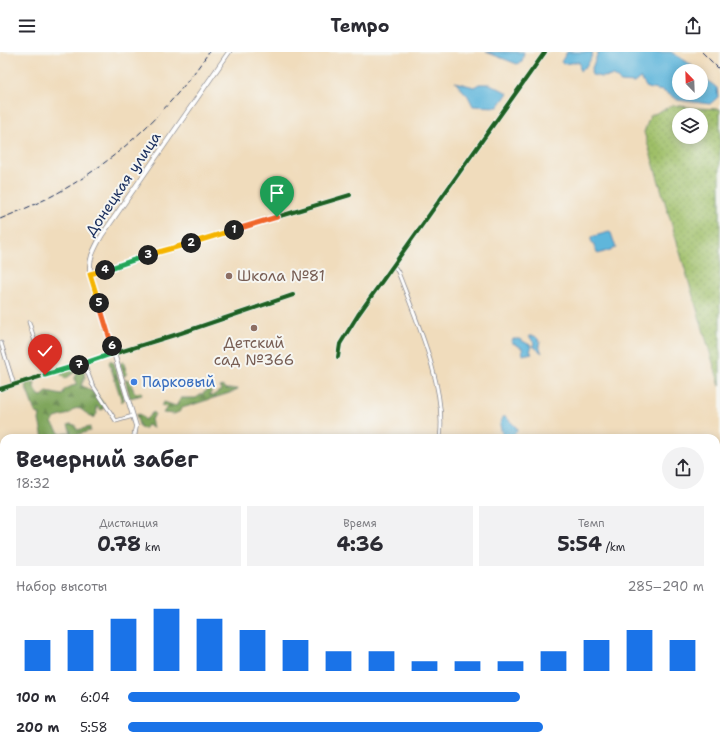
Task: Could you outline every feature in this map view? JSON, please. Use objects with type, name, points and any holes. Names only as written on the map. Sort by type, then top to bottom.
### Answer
[{"type":"main road","name":"Донецкая улица","points":[[135,434],[136,430],[133,416],[90,274],[92,254],[102,235],[229,52]]},
{"type":"street","points":[[338,357],[340,344],[345,334],[545,52]]},
{"type":"street","points":[[90,274],[350,195]]},
{"type":"street","points":[[394,266],[398,272],[415,317],[436,385],[440,413],[440,434]]},
{"type":"street","points":[[0,389],[294,295]]},
{"type":"street","points":[[29,322],[45,375]]},
{"type":"street","points":[[1,343],[14,385]]},
{"type":"street","points":[[84,363],[92,384],[109,412],[115,417],[116,421],[133,416]]},
{"type":"green space","points":[[673,105],[696,108],[672,108],[672,144],[708,144],[708,108],[720,109],[720,386],[644,132],[650,116]]},
{"type":"green space","points":[[111,360],[114,363],[123,398],[125,399],[122,402],[109,362]]},
{"type":"green space","points":[[123,361],[127,373],[124,377],[120,364]]},
{"type":"green space","points":[[83,365],[85,378],[81,385],[95,393],[103,403],[104,409],[101,410],[96,406],[97,414],[93,418],[79,408],[74,409],[69,414],[55,418],[52,423],[60,434],[42,434],[39,420],[40,415],[35,412],[25,385],[28,382],[35,382],[34,388],[39,395],[42,396],[47,392],[62,395],[65,389],[77,384],[74,379],[77,374],[75,372],[65,379],[60,373]]},
{"type":"green space","points":[[125,379],[129,380],[135,393],[141,392],[142,395],[130,398]]},
{"type":"green space","points":[[222,386],[226,389],[237,389],[236,391],[182,408],[181,411],[174,414],[163,413],[167,407],[161,405],[164,402],[176,406],[181,398],[196,398],[209,389],[212,392],[209,395],[212,396],[221,390],[220,387]]},
{"type":"green space","points":[[153,412],[155,415],[151,419],[153,428],[147,425],[144,429],[140,428],[136,415],[140,414],[145,420]]},
{"type":"green space","points":[[70,424],[75,425],[77,430],[90,427],[90,431],[80,434],[60,434],[71,433],[68,425]]},
{"type":"water","points":[[486,52],[524,52],[522,62],[517,64]]},
{"type":"water","points":[[567,52],[593,52],[588,63],[580,71],[579,62],[563,64],[561,62]]},
{"type":"water","points":[[598,52],[671,52],[689,64],[672,64],[672,96],[663,91],[647,88],[640,78],[634,83],[621,82],[613,76],[601,77],[592,75],[591,71]]},
{"type":"water","points":[[708,81],[717,88],[718,97],[710,104],[678,100],[708,100]]},
{"type":"water","points":[[455,82],[474,87],[479,84],[490,84],[508,93],[498,107],[473,106],[468,96]]},
{"type":"water","points":[[609,232],[611,233],[616,248],[598,254],[591,237]]},
{"type":"water","points":[[529,336],[535,336],[540,341],[539,346],[542,353],[533,346],[534,343]]},
{"type":"water","points":[[513,339],[519,339],[532,346],[530,351],[532,353],[523,355],[522,348],[511,342]]},
{"type":"water","points":[[502,417],[506,417],[516,427],[517,431],[514,434],[502,434],[500,425]]},
{"type":"railway","points":[[0,219],[44,200],[74,184],[118,152],[158,115],[176,95],[209,52]]},
{"type":"railway","points":[[702,52],[720,70]]},
{"type":"cycle path","points":[[338,357],[340,344],[358,315],[545,52]]},
{"type":"cycle path","points":[[91,274],[350,195]]},
{"type":"cycle path","points":[[0,389],[181,333],[293,295]]},
{"type":"place","name":"Школа №81","points":[[229,276]]},
{"type":"place","name":"Детский сад №366","points":[[254,328]]},
{"type":"place","name":"Парковый","points":[[134,382]]},
{"type":"route","points":[[45,375],[114,353],[90,274],[277,217]]}]
